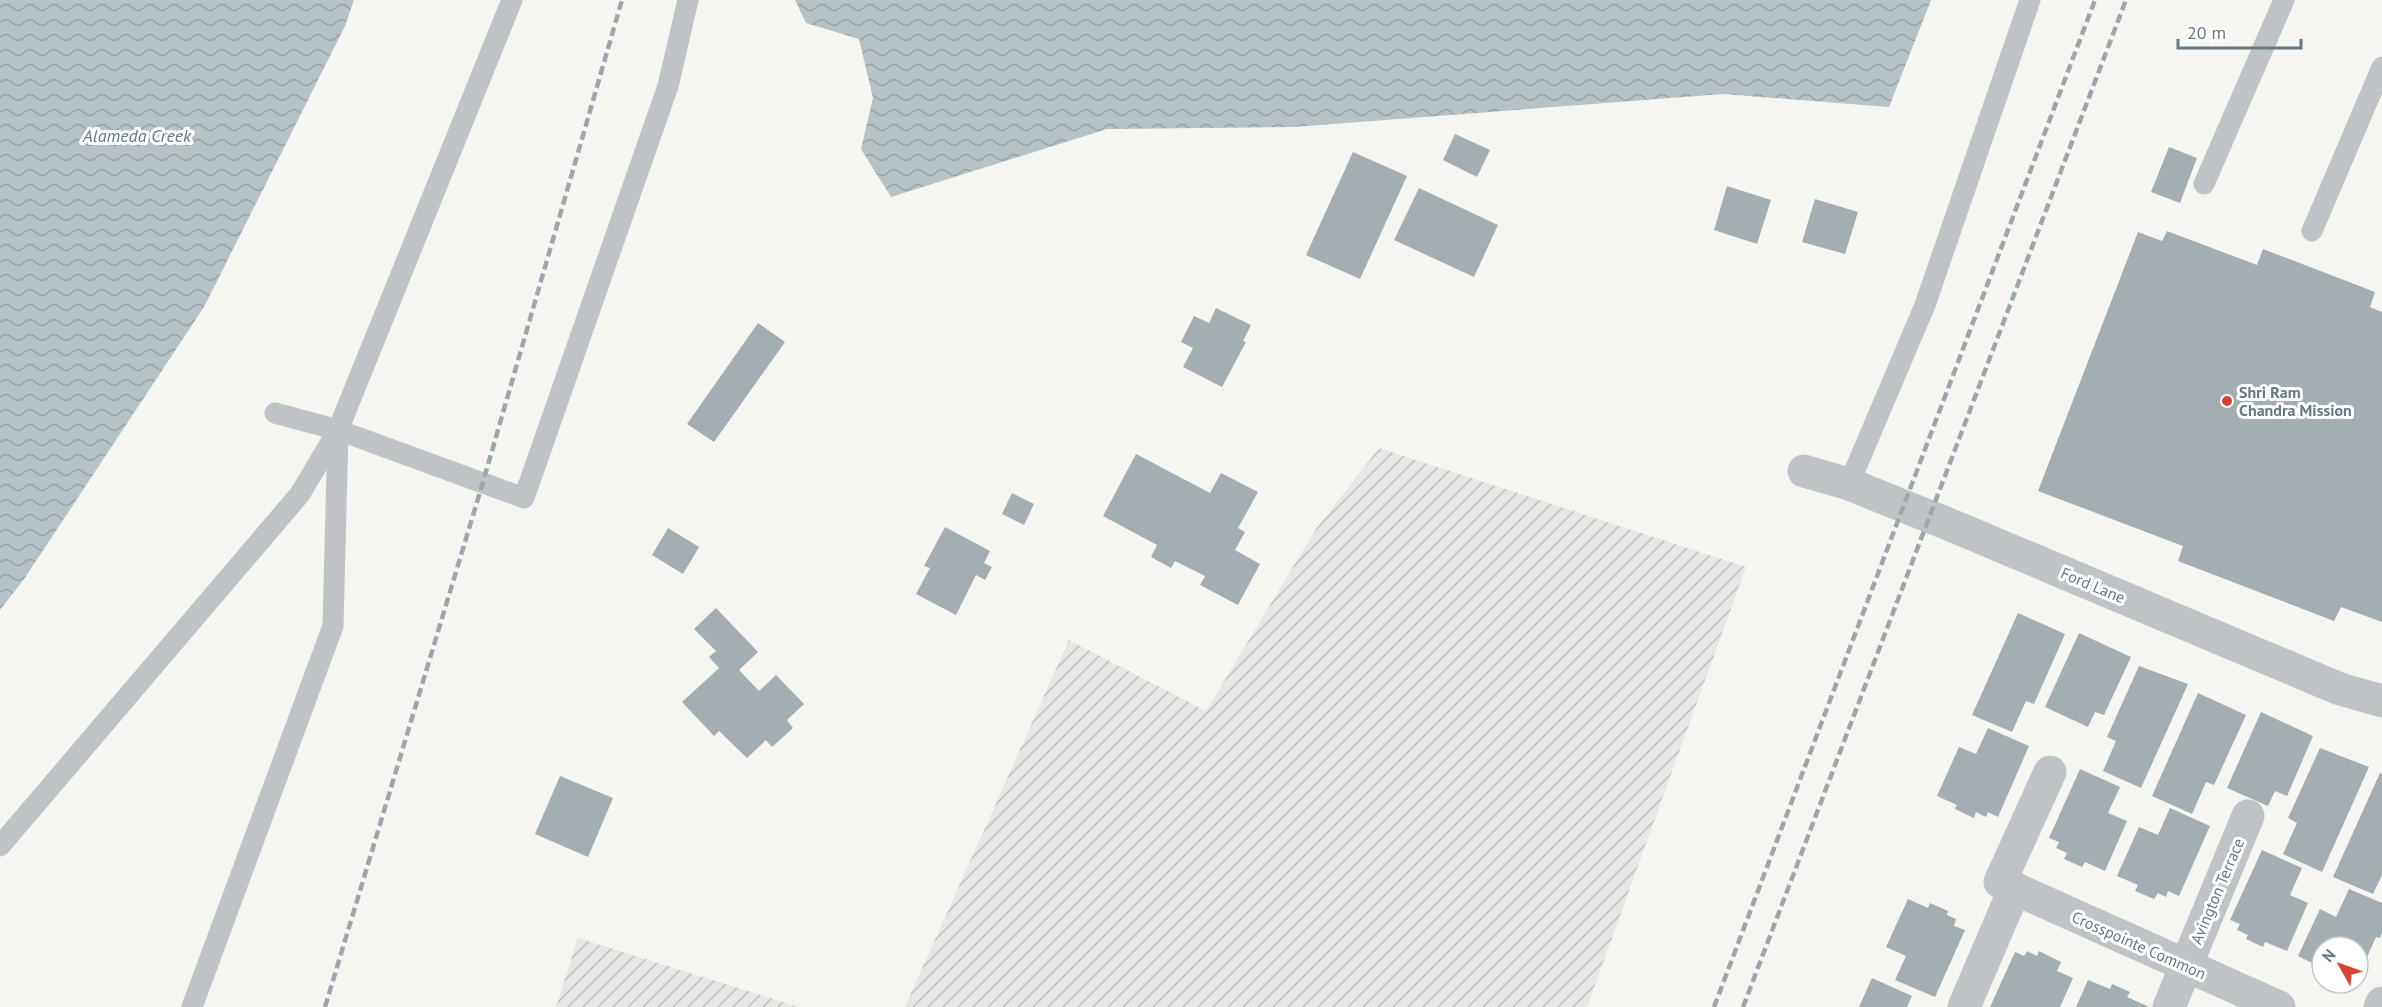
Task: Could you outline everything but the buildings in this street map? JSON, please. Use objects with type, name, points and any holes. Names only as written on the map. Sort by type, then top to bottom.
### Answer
[{"type":"street","name":"Ford Lane","points":[[1804,471],[1849,484],[2340,689],[2382,701]]},
{"type":"street","points":[[1964,1007],[2050,772]]},
{"type":"street","name":"Avington Terrace","points":[[2169,1007],[2248,816]]},
{"type":"street","name":"Crosspointe Common","points":[[2008,885],[2279,1007]]},
{"type":"lane","points":[[0,846],[300,494],[338,430],[512,0]]},
{"type":"lane","points":[[275,413],[338,430],[524,498],[668,86],[688,0]]},
{"type":"lane","points":[[1849,484],[1925,306],[2030,0]]},
{"type":"lane","points":[[2204,184],[2284,0]]},
{"type":"lane","points":[[2312,231],[2382,67]]},
{"type":"lane","points":[[192,1007],[333,626],[338,430]]},
{"type":"shaded area","points":[[1379,448],[1746,567],[1587,1007],[905,1007],[1069,640],[1206,711],[1316,529]]},
{"type":"shaded area","points":[[578,938],[799,1007],[556,1007]]},
{"type":"water","name":"Alameda Creek","points":[[0,0],[354,0],[345,26],[204,307],[24,579],[0,610]]},
{"type":"water","points":[[795,0],[1931,0],[1889,107],[1723,94],[1294,127],[1107,129],[891,197],[861,149],[873,98],[859,39],[806,23]]},
{"type":"railway","points":[[325,1007],[483,482],[622,0]]},
{"type":"railway","points":[[1714,1007],[2095,0]]},
{"type":"railway","points":[[1743,1007],[2126,0]]},
{"type":"place","name":"Shri Ram Chandra Mission","points":[[2227,401]]}]
